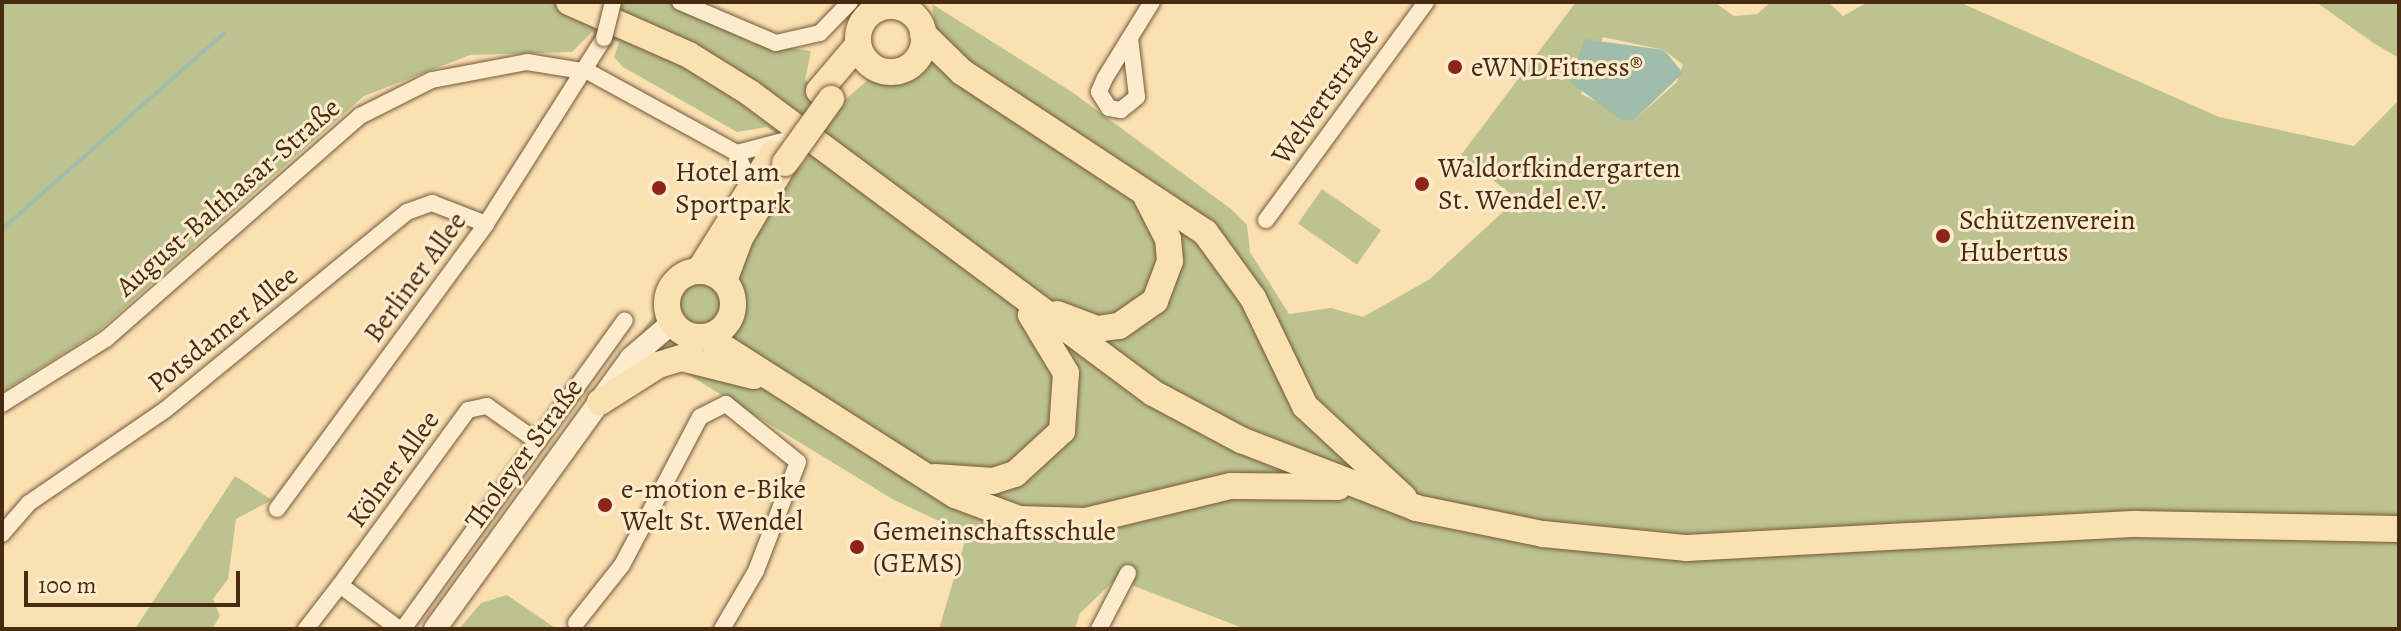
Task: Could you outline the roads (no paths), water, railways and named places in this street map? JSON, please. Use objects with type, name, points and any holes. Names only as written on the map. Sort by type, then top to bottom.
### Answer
[{"type":"main road","points":[[569,2],[689,55],[750,93],[853,164],[1016,295],[1153,393],[1241,440],[1416,508],[1543,534],[1601,542],[1801,545],[2254,521],[2399,529]]},
{"type":"main road","points":[[717,330],[687,335],[672,323],[666,304],[672,285],[699,271],[749,183],[780,152],[825,95],[858,45],[868,15],[899,4],[923,34],[962,72],[1205,232],[1253,298],[1305,406],[1416,508]]},
{"type":"main road","points":[[912,63],[923,34]]},
{"type":"main road","points":[[858,45],[878,69]]},
{"type":"main road","points":[[825,95],[850,79],[878,69],[912,63],[962,72]]},
{"type":"main road","points":[[717,330],[733,302],[724,281],[740,238],[780,152]]},
{"type":"main road","points":[[1016,295],[1097,329],[1141,314],[1165,283],[1170,261],[1168,239],[1145,193]]},
{"type":"main road","points":[[699,271],[724,281]]},
{"type":"main road","points":[[928,475],[978,481],[1015,474],[1062,431],[1066,373],[1016,295]]},
{"type":"main road","name":"Tholeyer Straße","points":[[435,629],[631,358],[672,323]]},
{"type":"main road","points":[[717,330],[747,360],[780,384],[989,510],[1052,523],[1086,521],[1231,486],[1353,486]]},
{"type":"main road","points":[[600,402],[658,365],[681,358],[780,384]]},
{"type":"street","name":"Berliner Allee","points":[[277,509],[486,224],[589,72],[604,38],[613,2]]},
{"type":"street","points":[[680,2],[776,43],[820,33],[850,2]]},
{"type":"street","points":[[1130,38],[1152,2]]},
{"type":"street","name":"Welvertstraße","points":[[1266,220],[1426,2]]},
{"type":"street","name":"August-Balthasar-Straße","points":[[2,404],[106,339],[313,152],[396,94],[527,62],[589,72],[737,153]]},
{"type":"street","points":[[749,183],[737,153],[780,152]]},
{"type":"street","name":"Potsdamer Allee","points":[[2,534],[29,503],[165,410],[407,212],[432,203],[486,224]]},
{"type":"street","points":[[340,585],[401,629],[625,320]]},
{"type":"street","points":[[576,623],[622,565],[700,417],[726,404],[798,462],[756,571],[722,629]]},
{"type":"street","name":"Kölner Allee","points":[[306,629],[468,410],[487,406],[538,442]]},
{"type":"street","points":[[1099,629],[1128,573]]},
{"type":"waterway","points":[[2,229],[224,33]]},
{"type":"place","name":"eWNDFitness®","points":[[1455,67]]},
{"type":"place","name":"Waldorfkindergarten St. Wendel e.V.","points":[[1422,184]]},
{"type":"place","name":"Hotel am Sportpark","points":[[659,188]]},
{"type":"place","name":"Schützenverein Hubertus","points":[[1943,236]]},
{"type":"place","name":"e-motion e-Bike Welt St. Wendel","points":[[605,505]]},
{"type":"place","name":"Gemeinschaftsschule (GEMS)","points":[[857,547]]}]
